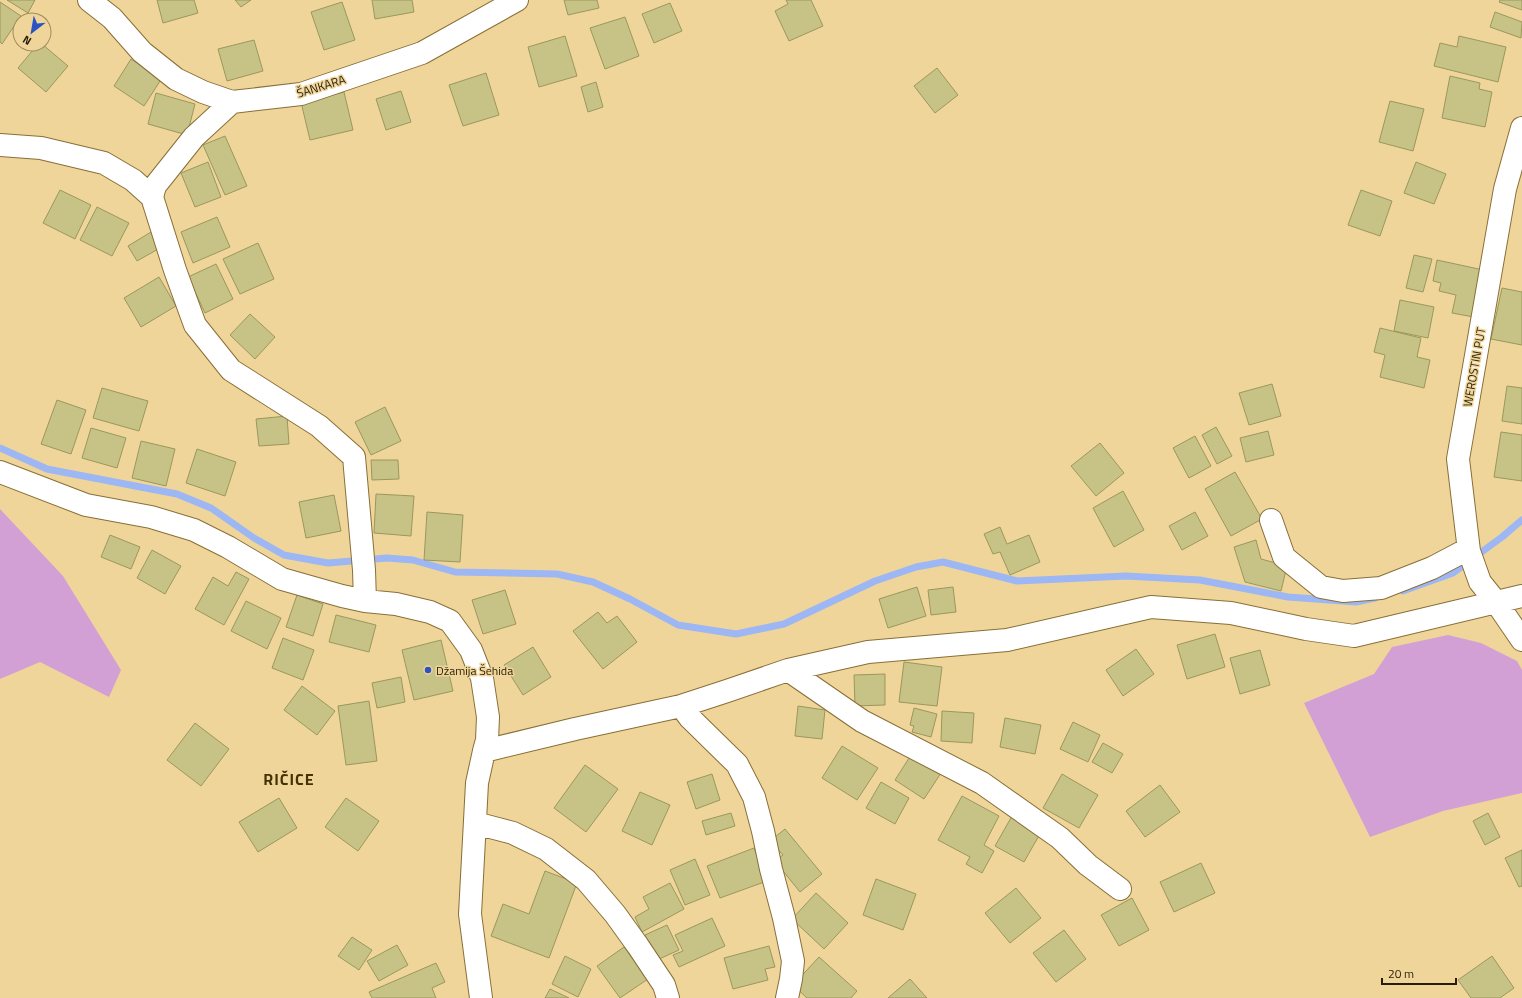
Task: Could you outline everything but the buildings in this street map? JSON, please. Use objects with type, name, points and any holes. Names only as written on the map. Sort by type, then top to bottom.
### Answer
[{"type":"street","points":[[89,0],[112,18],[142,52],[176,79],[203,92],[232,102],[194,137],[155,186],[152,197]]},
{"type":"street","name":"ŠANKARA","points":[[232,102],[301,94],[422,53],[517,0]]},
{"type":"street","name":"WEROSTIN PUT","points":[[1522,128],[1505,188],[1458,460],[1469,550],[1480,582],[1496,602],[1522,640]]},
{"type":"street","points":[[0,145],[41,148],[104,163],[132,180],[152,197],[195,325],[231,370],[319,426],[354,457],[364,570],[364,601]]},
{"type":"street","points":[[0,472],[86,505],[151,517],[194,530],[228,547],[282,579],[364,601],[396,604],[424,610],[450,621],[471,650],[482,678],[488,717],[487,740],[477,783],[470,914],[481,998]]},
{"type":"street","points":[[1271,520],[1284,557],[1321,587],[1343,591],[1381,588],[1432,568],[1469,550]]},
{"type":"street","points":[[484,751],[680,706],[727,692],[788,670],[868,652],[1007,640],[1151,607],[1231,613],[1306,629],[1354,636],[1522,596]]},
{"type":"street","points":[[788,670],[862,720],[982,783],[1060,838],[1088,865],[1120,889]]},
{"type":"street","points":[[680,706],[690,718],[737,764],[754,797],[793,961],[787,998]]},
{"type":"street","points":[[475,823],[513,833],[546,849],[586,880],[615,914],[638,946],[664,985],[668,998]]},
{"type":"shaded area","points":[[0,509],[63,576],[121,670],[109,697],[40,662],[0,679]]},
{"type":"shaded area","points":[[1448,635],[1481,643],[1517,661],[1522,670],[1522,793],[1443,811],[1370,837],[1304,703],[1374,674],[1392,647]]},
{"type":"waterway","points":[[0,448],[47,469],[177,494],[211,508],[254,538],[284,555],[328,563],[387,558],[413,560],[455,572],[557,574],[593,582],[630,599],[678,625],[736,634],[784,624],[875,581],[916,567],[943,562],[1017,581],[1126,576],[1200,580],[1288,597],[1356,602],[1375,598]]},
{"type":"waterway","points":[[1403,591],[1453,573],[1502,537],[1522,520]]},
{"type":"place","name":"Džamija Šehida","points":[[428,670]]},
{"type":"district","name":"RIČICE","points":[[289,779]]}]
